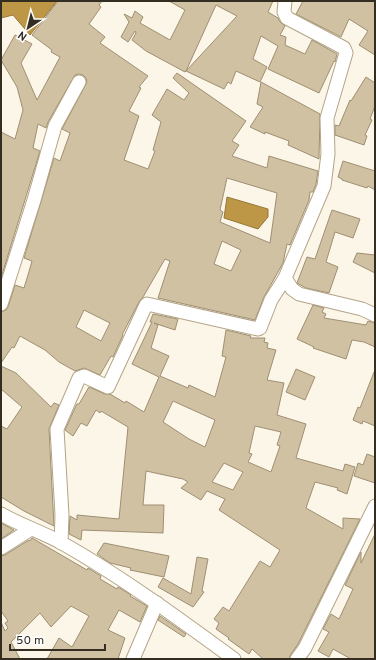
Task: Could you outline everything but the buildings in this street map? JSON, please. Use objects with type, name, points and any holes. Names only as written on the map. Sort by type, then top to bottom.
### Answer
[{"type":"street","points":[[61,543],[62,515],[57,429],[79,378],[84,376],[108,387],[147,304],[258,329],[260,328],[271,300],[285,278],[324,186],[328,154],[326,118],[346,53],[344,48],[287,18],[284,12],[285,1]]},
{"type":"street","points":[[1,304],[32,208],[55,126],[79,82]]},
{"type":"street","points":[[285,278],[292,289],[299,294],[362,309],[375,315]]},
{"type":"street","points":[[297,659],[304,648],[375,506]]},
{"type":"street","points":[[1,514],[61,543],[126,582],[234,659]]},
{"type":"street","points":[[1,548],[31,529]]},
{"type":"street","points":[[133,659],[157,603]]},
{"type":"shaded area","points":[[1,1],[57,1],[30,35],[13,15],[1,18]]},
{"type":"shaded area","points":[[227,197],[268,209],[268,217],[258,229],[224,218]]}]
